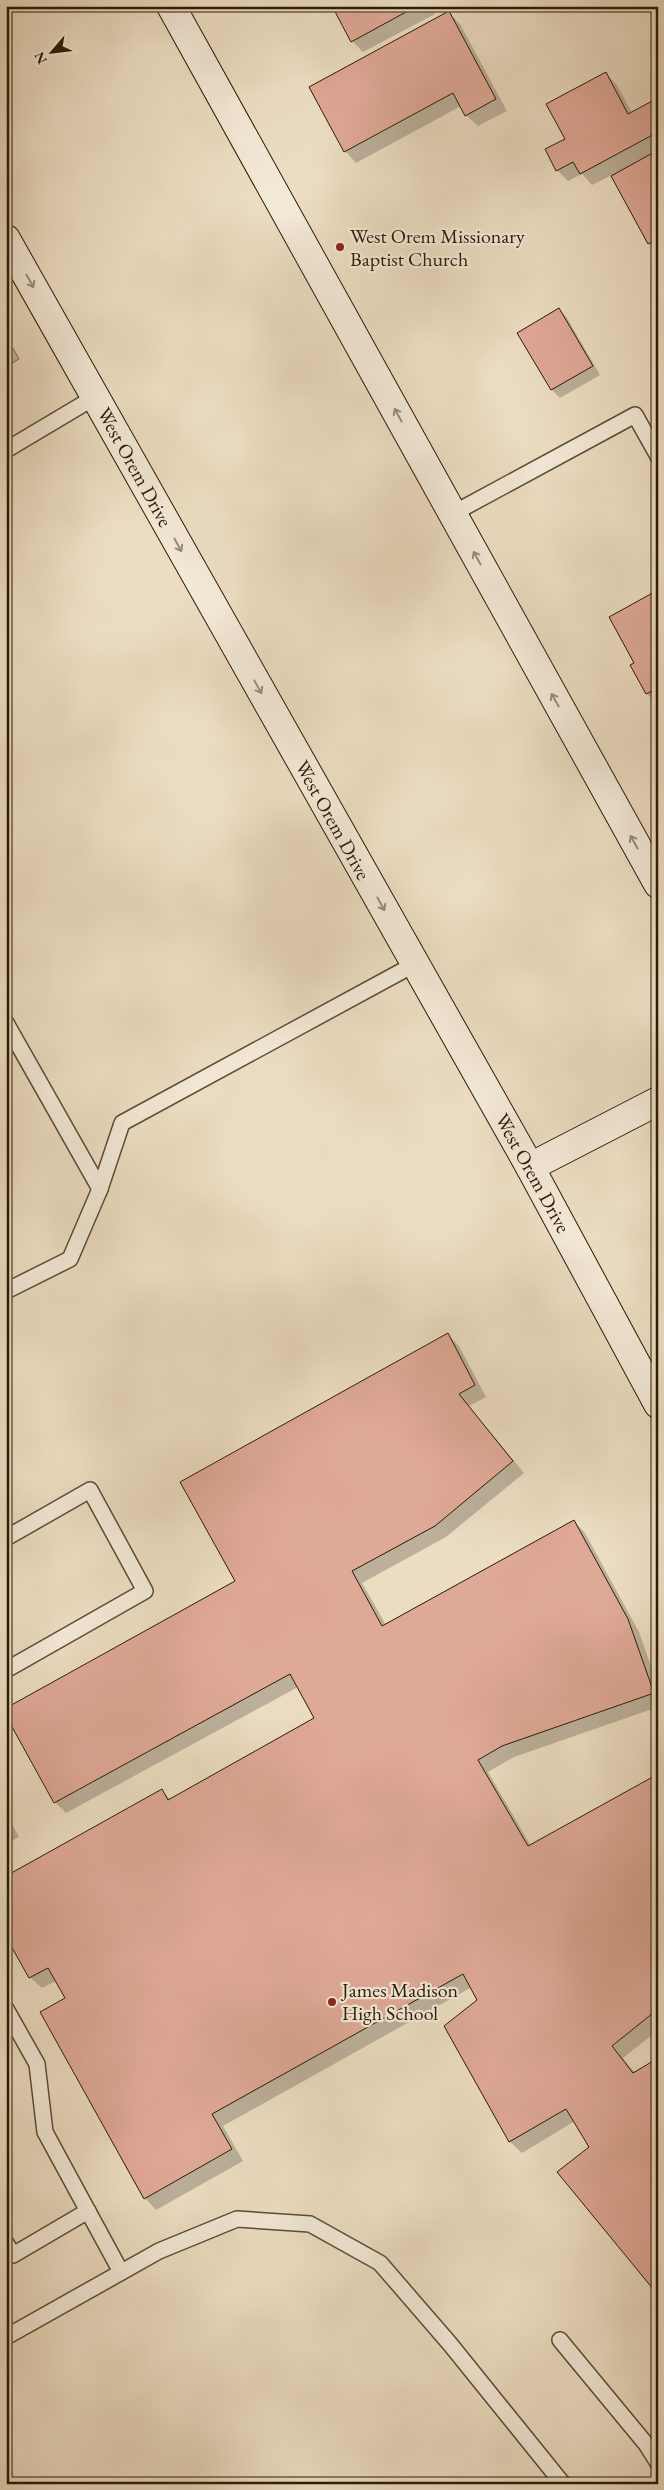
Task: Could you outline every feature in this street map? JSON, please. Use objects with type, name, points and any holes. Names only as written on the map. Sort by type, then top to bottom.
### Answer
[{"type":"main road","points":[[171,6],[658,884]]},
{"type":"main road","name":"West Orem Drive","points":[[6,239],[530,1167],[658,1404]]},
{"type":"main road","points":[[530,1167],[658,1101]]},
{"type":"lane","points":[[6,450],[95,397]]},
{"type":"lane","points":[[452,514],[635,416],[658,456]]},
{"type":"lane","points":[[6,1291],[70,1259],[100,1189],[122,1123],[414,964]]},
{"type":"lane","points":[[6,1023],[100,1189]]},
{"type":"lane","points":[[6,1538],[90,1490],[145,1591],[6,1670]]},
{"type":"lane","points":[[6,2009],[37,2064],[45,2132],[121,2272]]},
{"type":"lane","points":[[6,2243],[13,2255],[88,2211]]},
{"type":"lane","points":[[6,2337],[159,2251],[237,2219],[310,2224],[380,2263],[450,2344],[563,2484]]},
{"type":"lane","points":[[560,2340],[646,2444],[658,2463]]},
{"type":"green space","points":[[6,336],[19,359],[6,367]]},
{"type":"building","points":[[332,6],[417,6],[351,42]]},
{"type":"building","points":[[449,11],[496,99],[465,116],[453,93],[344,152],[309,87]]},
{"type":"building","points":[[606,72],[628,114],[654,100],[658,107],[658,132],[580,174],[573,162],[556,171],[545,149],[565,139],[546,104]]},
{"type":"building","points":[[658,150],[658,239],[648,244],[611,176]]},
{"type":"building","points":[[559,308],[593,366],[551,390],[517,333]]},
{"type":"building","points":[[658,590],[658,688],[646,694],[630,665],[634,663],[609,617]]},
{"type":"building","points":[[448,1333],[475,1385],[459,1394],[513,1461],[435,1526],[352,1571],[382,1626],[574,1520],[628,1619],[654,1693],[502,1746],[478,1760],[528,1846],[658,1774],[658,2009],[612,2046],[633,2073],[658,2058],[658,2295],[557,2172],[589,2147],[566,2109],[509,2142],[444,2026],[477,2000],[463,1974],[212,2114],[232,2149],[144,2199],[40,2012],[65,1998],[48,1968],[29,1978],[6,1937],[6,1876],[162,1789],[168,1800],[314,1718],[290,1674],[54,1803],[6,1716],[6,1708],[235,1581],[180,1482]]},
{"type":"place","name":"West Orem Missionary Baptist Church","points":[[340,247]]},
{"type":"place","name":"James Madison High School","points":[[332,2002]]}]
